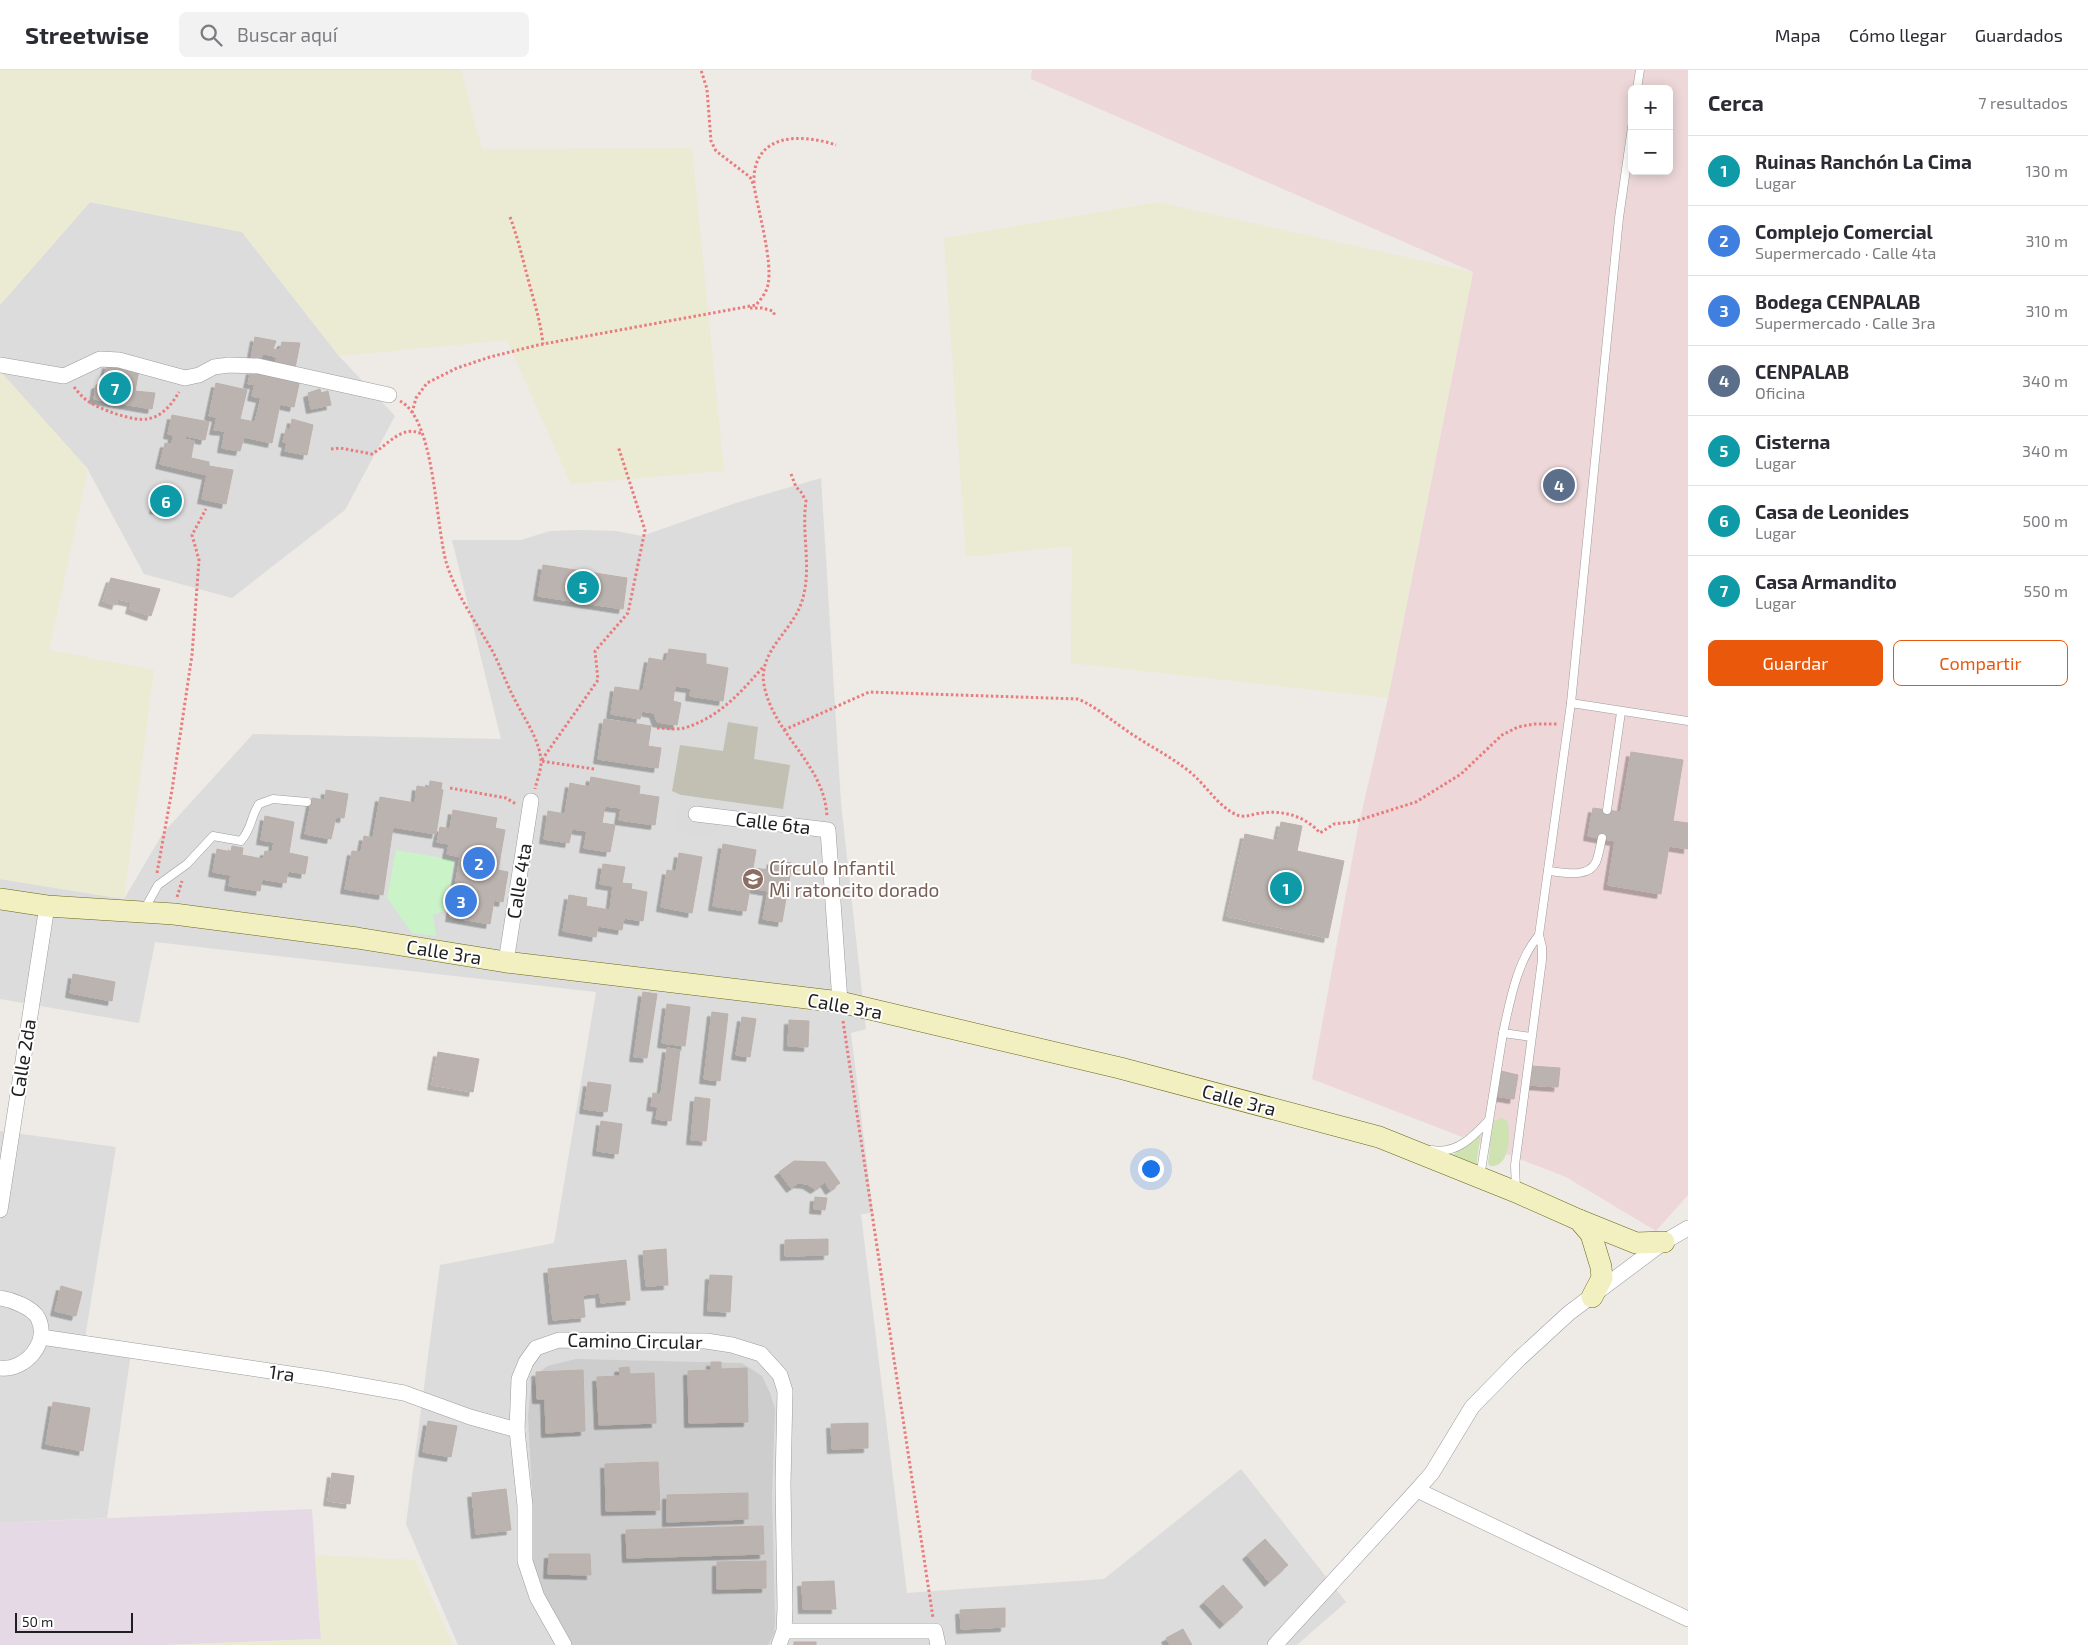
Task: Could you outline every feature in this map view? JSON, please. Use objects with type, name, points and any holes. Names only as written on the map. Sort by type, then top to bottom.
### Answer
[{"type":"street","points":[[0,365],[64,376],[100,359],[120,360],[185,378],[198,375],[214,367],[229,365],[258,366],[389,395]]},
{"type":"street","name":"Calle 4ta","points":[[506,962],[531,801]]},
{"type":"street","name":"Calle 6ta","points":[[696,814],[828,830],[840,1002]]},
{"type":"street","name":"Calle 3ra","points":[[0,899],[47,906],[174,914],[357,938],[506,962],[840,1002],[1120,1068],[1379,1137],[1636,1243],[1664,1242]]},
{"type":"street","name":"Calle 2da","points":[[0,1210],[47,906]]},
{"type":"street","points":[[1579,1220],[1591,1234],[1601,1267],[1602,1278],[1592,1297]]},
{"type":"street","points":[[1275,1645],[1432,1473],[1472,1407],[1519,1359],[1569,1313],[1664,1242],[1688,1228]]},
{"type":"street","points":[[0,1298],[25,1307],[38,1318],[40,1336],[34,1354],[22,1365],[0,1368]]},
{"type":"street","name":"1ra","points":[[40,1336],[404,1393],[470,1417],[518,1430]]},
{"type":"street","name":"Camino Circular","points":[[564,1645],[536,1597],[525,1561],[524,1506],[518,1430],[519,1379],[526,1362],[536,1348],[559,1340],[706,1341],[732,1345],[761,1354],[780,1375],[785,1391],[782,1638],[936,1638]]},
{"type":"street","points":[[1417,1490],[1688,1619]]},
{"type":"lane","points":[[1638,85],[1640,70]]},
{"type":"lane","points":[[1480,1178],[1503,1033],[1524,957],[1538,935],[1548,871],[1571,703],[1619,218],[1632,130]]},
{"type":"lane","points":[[1571,703],[1688,721]]},
{"type":"lane","points":[[1607,810],[1620,712]]},
{"type":"lane","points":[[143,912],[158,885],[184,867],[213,836],[241,841],[249,831],[254,812],[259,804],[273,799],[307,802]]},
{"type":"lane","points":[[1548,871],[1573,873],[1589,870],[1596,863],[1602,838]]},
{"type":"lane","points":[[1516,1192],[1515,1165],[1542,960],[1542,947],[1538,935]]},
{"type":"lane","points":[[1503,1033],[1531,1037]]},
{"type":"lane","points":[[1379,1137],[1430,1150],[1446,1150],[1466,1142],[1489,1120]]},
{"type":"path","points":[[701,70],[707,89],[711,141],[716,150],[750,176],[754,186]]},
{"type":"path","points":[[412,413],[416,398],[427,383],[457,368],[490,357],[543,344],[756,305],[768,286],[769,277],[754,186],[754,175],[760,155],[773,143],[806,137],[836,145]]},
{"type":"path","points":[[510,218],[520,246],[530,290],[539,314],[543,344]]},
{"type":"path","points":[[747,308],[768,309],[774,311],[775,316]]},
{"type":"path","points":[[64,376],[87,401],[128,417],[146,420],[157,416],[170,407],[184,385],[185,378]]},
{"type":"path","points":[[389,395],[405,403],[417,420],[423,434],[427,445],[447,565],[459,593],[493,653],[516,702],[527,720],[536,741],[541,760]]},
{"type":"path","points":[[331,449],[340,448],[372,454],[399,434],[408,430],[423,434]]},
{"type":"path","points":[[531,801],[541,760],[598,680],[595,651],[628,613],[645,530],[618,446]]},
{"type":"path","points":[[657,728],[683,728],[709,718],[739,696],[764,666],[770,652],[795,618],[802,603],[807,566],[806,501],[796,487],[791,474]]},
{"type":"path","points":[[153,893],[172,790],[192,655],[199,560],[192,535],[206,509]]},
{"type":"path","points":[[764,666],[764,683],[771,709],[822,787],[828,830]]},
{"type":"path","points":[[784,730],[869,692],[1078,700],[1095,706],[1122,728],[1158,749],[1192,774],[1212,796],[1237,816],[1283,813],[1299,817],[1312,824],[1320,833],[1334,824],[1353,822],[1416,802],[1461,774],[1502,735],[1518,727],[1550,723],[1568,725]]},
{"type":"path","points":[[541,760],[594,769]]},
{"type":"path","points":[[450,788],[506,798],[516,804],[528,818]]},
{"type":"path","points":[[174,914],[177,911],[177,899],[184,867]]},
{"type":"path","points":[[840,1002],[936,1638]]},
{"type":"shaded area","points":[[1032,70],[1688,70],[1688,1195],[1656,1231],[1566,1177],[1312,1079],[1358,828],[1388,698],[1473,272],[1031,79]]},
{"type":"shaded area","points":[[90,202],[242,232],[339,356],[395,416],[345,510],[232,598],[144,574],[87,468],[0,371],[0,305]]},
{"type":"shaded area","points":[[821,478],[841,803],[866,1029],[851,1033],[873,1213],[861,1214],[907,1593],[1104,1579],[1241,1469],[1346,1602],[1297,1645],[458,1645],[406,1524],[440,1265],[554,1243],[596,992],[155,942],[139,1023],[0,999],[0,879],[124,899],[163,833],[253,734],[501,739],[452,540],[521,540],[550,531],[580,530],[616,531],[642,536],[736,503]]},
{"type":"shaded area","points":[[728,722],[758,727],[754,759],[790,765],[783,809],[681,795],[672,791],[680,745],[723,751]]},
{"type":"shaded area","points":[[681,795],[721,801],[717,827],[713,837],[675,832]]},
{"type":"shaded area","points":[[0,1131],[116,1147],[85,1338],[131,1353],[107,1518],[0,1523]]},
{"type":"shaded area","points":[[576,1359],[742,1363],[762,1376],[775,1409],[772,1494],[775,1619],[774,1634],[768,1645],[569,1645],[539,1594],[532,1559],[532,1490],[528,1416],[531,1386],[536,1375],[547,1366]]},
{"type":"shaded area","points":[[312,1509],[321,1639],[166,1645],[0,1645],[0,1523]]},
{"type":"green space","points":[[0,70],[461,70],[482,149],[692,148],[724,471],[571,484],[507,340],[339,356],[242,232],[90,202],[0,305]]},
{"type":"green space","points":[[1157,202],[1473,272],[1388,698],[1071,663],[1072,546],[966,557],[944,238]]},
{"type":"green space","points":[[0,371],[88,469],[49,650],[154,670],[124,899],[0,879]]},
{"type":"green space","points":[[396,850],[454,860],[447,910],[433,915],[436,936],[412,933],[387,898]]},
{"type":"green space","points":[[1501,1118],[1507,1120],[1509,1133],[1508,1149],[1502,1162],[1490,1166],[1488,1163],[1493,1122]]},
{"type":"green space","points":[[1481,1132],[1476,1167],[1448,1159]]},
{"type":"green space","points":[[315,1555],[415,1560],[453,1645],[166,1645],[321,1639]]},
{"type":"building","points":[[255,337],[276,341],[273,349],[280,350],[282,342],[300,343],[295,368],[275,363],[277,358],[271,355],[262,354],[261,361],[251,359]]},
{"type":"building","points":[[107,364],[139,370],[135,391],[155,393],[152,409],[94,399],[96,385],[103,382]]},
{"type":"building","points":[[251,370],[300,379],[294,407],[280,404],[272,443],[244,437],[240,451],[222,448],[225,431],[214,430],[217,417],[209,416],[216,383],[247,390],[240,419],[255,422],[261,398],[252,396],[255,384],[248,384]]},
{"type":"building","points":[[320,389],[321,393],[328,391],[331,405],[311,409],[308,393]]},
{"type":"building","points":[[172,415],[209,422],[205,440],[186,436],[184,439],[194,441],[191,458],[209,462],[209,466],[233,470],[226,504],[202,499],[207,475],[160,464],[165,443],[172,444],[173,435],[168,434]]},
{"type":"building","points":[[292,419],[313,425],[307,455],[285,451],[287,443],[283,442],[286,429],[290,430]]},
{"type":"building","points":[[158,489],[179,493],[175,513],[154,509]]},
{"type":"building","points":[[543,565],[627,578],[623,609],[538,596]]},
{"type":"building","points":[[111,578],[160,589],[151,616],[130,609],[132,602],[118,599],[116,605],[103,601]]},
{"type":"building","points":[[669,649],[706,654],[706,664],[728,668],[723,701],[690,696],[691,688],[675,686],[673,701],[681,703],[677,725],[657,722],[654,713],[642,711],[640,719],[611,714],[615,687],[643,691],[649,658],[666,661]]},
{"type":"building","points":[[604,719],[651,726],[648,746],[661,748],[658,768],[598,759]]},
{"type":"building","points":[[1631,752],[1683,760],[1673,821],[1688,823],[1688,849],[1669,846],[1661,894],[1608,885],[1615,841],[1588,836],[1593,808],[1621,812]]},
{"type":"building","points":[[591,777],[640,786],[639,794],[659,797],[655,825],[619,820],[621,808],[605,806],[602,823],[615,825],[610,852],[584,848],[587,831],[572,829],[569,843],[544,839],[548,811],[565,814],[570,783],[589,787]]},
{"type":"building","points":[[430,781],[442,783],[441,789],[443,790],[436,834],[393,827],[383,895],[345,889],[352,851],[361,852],[364,836],[373,838],[380,797],[415,803],[417,786],[429,788]]},
{"type":"building","points":[[326,790],[348,794],[344,818],[336,817],[331,839],[305,834],[312,798],[325,800]]},
{"type":"building","points":[[453,810],[497,818],[495,828],[505,830],[498,870],[508,872],[503,902],[494,900],[490,924],[450,917],[460,857],[447,854],[449,844],[437,842],[440,827],[450,829]]},
{"type":"building","points":[[265,816],[294,822],[289,853],[308,857],[305,874],[288,871],[286,883],[262,879],[260,891],[229,886],[231,875],[213,872],[217,849],[231,852],[232,846],[243,848],[242,855],[263,859],[265,851],[272,852],[274,842],[261,840]]},
{"type":"building","points":[[1281,822],[1302,826],[1297,851],[1344,861],[1328,938],[1227,916],[1245,834],[1277,841]]},
{"type":"building","name":"Círculo Infantil Mi ratoncito dorado","points":[[723,844],[756,850],[753,868],[770,870],[772,860],[792,863],[782,922],[763,919],[768,891],[750,888],[746,911],[713,906]]},
{"type":"building","points":[[679,853],[702,857],[692,913],[661,907],[667,870],[676,872]]},
{"type":"building","points":[[603,864],[625,867],[622,883],[632,884],[631,889],[647,892],[643,921],[624,918],[622,930],[598,926],[596,937],[563,931],[569,895],[587,898],[586,906],[610,910],[613,886],[600,884]]},
{"type":"building","points":[[73,974],[115,982],[112,1001],[70,993]]},
{"type":"building","points":[[643,992],[657,994],[647,1058],[634,1057]]},
{"type":"building","points":[[667,1004],[690,1007],[685,1046],[662,1043]]},
{"type":"building","points":[[712,1012],[728,1014],[720,1081],[704,1079]]},
{"type":"building","points":[[742,1017],[756,1019],[750,1057],[736,1055]]},
{"type":"building","points":[[789,1020],[809,1021],[808,1047],[788,1046]]},
{"type":"building","points":[[667,1048],[680,1050],[671,1121],[656,1119],[658,1107],[651,1106],[653,1093],[661,1094]]},
{"type":"building","points":[[438,1052],[479,1059],[473,1092],[432,1085]]},
{"type":"building","points":[[1531,1066],[1560,1068],[1558,1087],[1529,1085]]},
{"type":"building","points":[[1501,1071],[1518,1075],[1514,1099],[1496,1096]]},
{"type":"building","points":[[588,1082],[611,1085],[607,1112],[584,1109]]},
{"type":"building","points":[[695,1097],[710,1099],[706,1141],[691,1140]]},
{"type":"building","points":[[601,1121],[622,1124],[618,1154],[597,1151]]},
{"type":"building","points":[[794,1161],[825,1162],[840,1183],[830,1190],[825,1182],[815,1189],[807,1184],[798,1183],[791,1188],[779,1172]]},
{"type":"building","points":[[815,1197],[827,1198],[825,1210],[814,1209]]},
{"type":"building","points":[[828,1239],[828,1255],[785,1256],[785,1240]]},
{"type":"building","points":[[666,1249],[668,1285],[646,1286],[643,1251]]},
{"type":"building","points":[[626,1260],[630,1300],[601,1303],[600,1293],[583,1295],[585,1317],[553,1320],[548,1269]]},
{"type":"building","points":[[710,1275],[732,1276],[730,1312],[708,1311]]},
{"type":"building","points":[[61,1286],[82,1292],[76,1316],[55,1311]]},
{"type":"building","points":[[711,1362],[721,1362],[721,1369],[747,1368],[748,1422],[689,1423],[688,1371],[711,1370]]},
{"type":"building","points":[[629,1367],[630,1374],[654,1373],[656,1423],[599,1425],[597,1377],[620,1376],[619,1368]]},
{"type":"building","points":[[583,1370],[585,1431],[546,1433],[545,1399],[537,1399],[536,1372]]},
{"type":"building","points":[[53,1402],[90,1408],[83,1451],[46,1444]]},
{"type":"building","points":[[428,1421],[457,1426],[451,1457],[423,1452]]},
{"type":"building","points":[[868,1423],[868,1448],[832,1449],[831,1424]]},
{"type":"building","points":[[658,1462],[660,1510],[606,1511],[605,1464]]},
{"type":"building","points":[[332,1473],[354,1476],[350,1504],[328,1501]]},
{"type":"building","points":[[506,1489],[511,1530],[476,1534],[472,1493]]},
{"type":"building","points":[[748,1493],[748,1519],[667,1522],[667,1495]]},
{"type":"building","points":[[763,1526],[764,1554],[627,1558],[626,1530]]},
{"type":"building","points":[[1265,1539],[1288,1565],[1269,1582],[1247,1555]]},
{"type":"building","points":[[549,1554],[590,1554],[591,1575],[548,1574]]},
{"type":"building","points":[[766,1561],[766,1588],[717,1589],[717,1562]]},
{"type":"building","points":[[834,1581],[836,1609],[803,1609],[802,1582]]},
{"type":"building","points":[[1223,1585],[1243,1607],[1224,1624],[1204,1602]]},
{"type":"building","points":[[1005,1608],[1005,1627],[961,1629],[960,1610]]},
{"type":"building","points":[[1183,1629],[1192,1645],[1170,1645],[1166,1638]]},
{"type":"building","points":[[794,1642],[816,1642],[816,1645],[794,1645]]},
{"type":"place","name":"Casa Armandito","points":[[115,388]]},
{"type":"place","name":"CENPALAB","points":[[1559,485]]},
{"type":"place","name":"Casa de Leonides","points":[[166,501]]},
{"type":"place","name":"Cisterna","points":[[583,587]]},
{"type":"place","name":"Complejo Comercial","points":[[479,863]]},
{"type":"place","name":"Círculo Infantil Mi ratoncito dorado","points":[[753,879]]},
{"type":"place","name":"Ruinas Ranchón La Cima","points":[[1286,888]]},
{"type":"place","name":"Bodega CENPALAB","points":[[461,901]]}]
